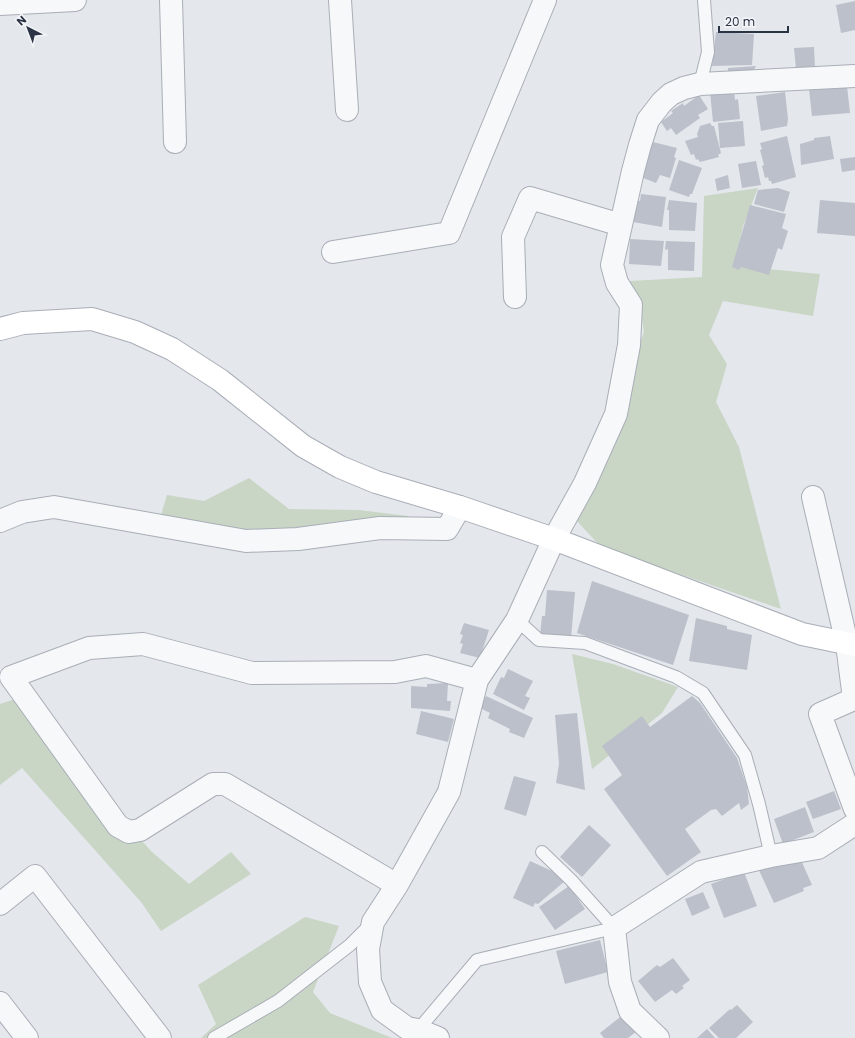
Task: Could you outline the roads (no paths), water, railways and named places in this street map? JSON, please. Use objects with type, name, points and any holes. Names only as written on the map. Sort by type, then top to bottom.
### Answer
[{"type":"street","points":[[0,4],[76,0]]},
{"type":"street","points":[[171,0],[175,142]]},
{"type":"street","points":[[340,0],[347,110]]},
{"type":"street","points":[[333,252],[448,233],[545,0]]},
{"type":"street","points":[[438,1038],[410,1032],[382,1010],[370,982],[368,950],[373,922],[397,885],[449,792],[477,680],[517,620],[554,539],[585,483],[616,414],[628,345],[631,305],[617,283],[612,265],[638,151],[648,120],[662,102],[671,94],[684,88],[700,84],[855,76]]},
{"type":"street","points":[[515,297],[513,237],[530,198],[621,225]]},
{"type":"street","points":[[0,329],[23,324],[92,319],[135,332],[172,349],[220,380],[304,446],[340,467],[376,482],[460,507],[554,539],[802,634],[851,645]]},
{"type":"street","points":[[813,496],[851,645],[854,699],[820,714],[855,809]]},
{"type":"street","points":[[0,521],[22,512],[54,507],[246,541],[298,539],[380,528],[447,529],[460,507]]},
{"type":"street","points":[[397,885],[225,784],[213,784],[140,830],[129,832],[118,826],[11,677],[89,648],[143,644],[252,673],[395,672],[426,666],[477,680]]},
{"type":"street","points":[[658,1038],[630,1011],[620,982],[614,928],[701,872],[771,856],[818,848],[855,824]]},
{"type":"street","points":[[0,904],[35,876],[160,1038]]},
{"type":"street","points":[[0,1003],[27,1038]]},
{"type":"lane","points":[[700,84],[708,52],[704,0]]},
{"type":"lane","points":[[517,620],[539,640],[585,643],[676,677],[703,693],[745,755],[760,804],[771,856]]},
{"type":"lane","points":[[410,1032],[477,960],[614,928],[571,880],[542,852]]},
{"type":"lane","points":[[214,1038],[278,1001],[350,945],[373,922]]}]
